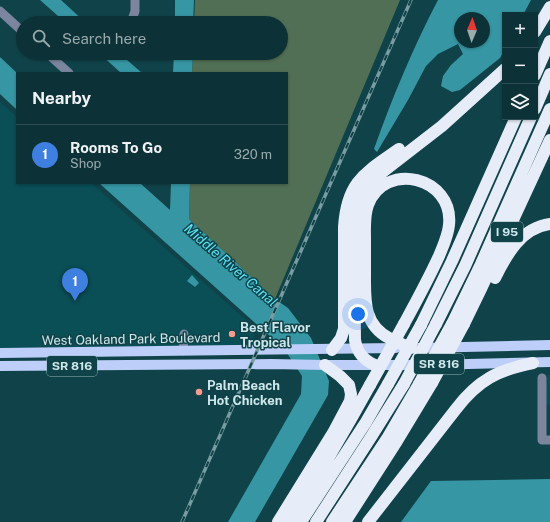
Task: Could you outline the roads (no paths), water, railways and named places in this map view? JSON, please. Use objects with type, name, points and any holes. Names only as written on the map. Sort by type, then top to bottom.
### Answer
[{"type":"highway","points":[[538,27],[550,7]]},
{"type":"highway","points":[[538,68],[550,41]]},
{"type":"highway","points":[[538,68],[550,48]]},
{"type":"highway","points":[[375,365],[364,358],[357,349],[354,337],[354,225],[356,209],[361,193],[371,181],[442,126],[502,72]]},
{"type":"highway","points":[[538,101],[550,74]]},
{"type":"highway","points":[[328,350],[340,341],[343,332],[345,217],[348,202],[354,188],[359,180],[372,168],[477,94]]},
{"type":"highway","points":[[332,522],[388,437],[452,324],[487,251],[550,109]]},
{"type":"highway","name":"I 95","points":[[301,522],[366,422],[420,325],[452,261],[515,120]]},
{"type":"highway","points":[[316,522],[404,384],[436,324],[471,253],[530,120]]},
{"type":"highway","name":"I 95","points":[[345,522],[432,384],[481,289],[550,140]]},
{"type":"highway","points":[[291,522],[351,419],[370,385],[404,324],[422,291],[446,238],[450,225],[449,212],[446,203],[439,192],[428,183],[411,178],[389,183],[381,187],[374,194],[366,210],[365,238],[366,302],[370,318],[374,325],[383,334],[390,339],[411,348]]},
{"type":"highway","points":[[464,324],[495,280],[503,261],[513,247],[521,238],[538,227],[550,224]]},
{"type":"highway","points":[[368,522],[469,393],[482,382],[495,374],[533,363]]},
{"type":"highway","points":[[278,522],[333,433],[350,401],[351,394],[349,385],[340,376],[324,365]]},
{"type":"main road","name":"West Oakland Park Boulevard","points":[[0,353],[550,346]]},
{"type":"main road","points":[[167,364],[177,361],[183,351],[191,360],[202,364]]},
{"type":"main road","points":[[65,366],[68,359],[80,352]]},
{"type":"main road","points":[[0,366],[12,359],[14,353]]},
{"type":"main road","name":"West Oakland Park Boulevard","points":[[0,366],[167,364],[375,365],[550,362]]},
{"type":"street","points":[[133,16],[135,0]]},
{"type":"street","points":[[0,11],[16,26]]},
{"type":"street","points":[[54,60],[68,72]]},
{"type":"street","points":[[183,351],[184,334]]},
{"type":"street","points":[[542,378],[546,440]]},
{"type":"water","points":[[40,0],[61,0],[78,16],[58,16]]},
{"type":"water","points":[[175,0],[194,0],[193,16],[175,16]]},
{"type":"water","points":[[438,0],[531,0],[525,12],[502,12],[502,54],[500,58],[460,90],[452,92],[441,86],[443,76],[451,65],[463,54],[460,48],[490,48],[490,12],[454,12],[454,46],[438,54],[426,66],[377,152],[374,149],[403,73]]},
{"type":"water","points":[[0,57],[16,72],[16,109],[0,94]]},
{"type":"water","points":[[107,60],[127,60],[141,72],[120,72]]},
{"type":"water","points":[[174,60],[193,60],[192,72],[173,72]]},
{"type":"water","name":"Middle River Canal","points":[[100,184],[141,184],[170,210],[171,184],[190,184],[189,219],[275,299],[288,308],[311,338],[329,381],[328,395],[255,522],[228,522],[301,394],[302,376],[279,341],[273,339]]},
{"type":"water","points":[[192,275],[199,283],[195,287],[187,281]]},
{"type":"water","points":[[550,479],[550,522],[401,522],[431,481]]},
{"type":"railway","points":[[182,522],[411,0]]},
{"type":"place","name":"Rooms To Go","points":[[75,301]]},
{"type":"place","name":"Best Flavor Tropical","points":[[232,334]]},
{"type":"place","name":"Palm Beach Hot Chicken","points":[[199,392]]}]
